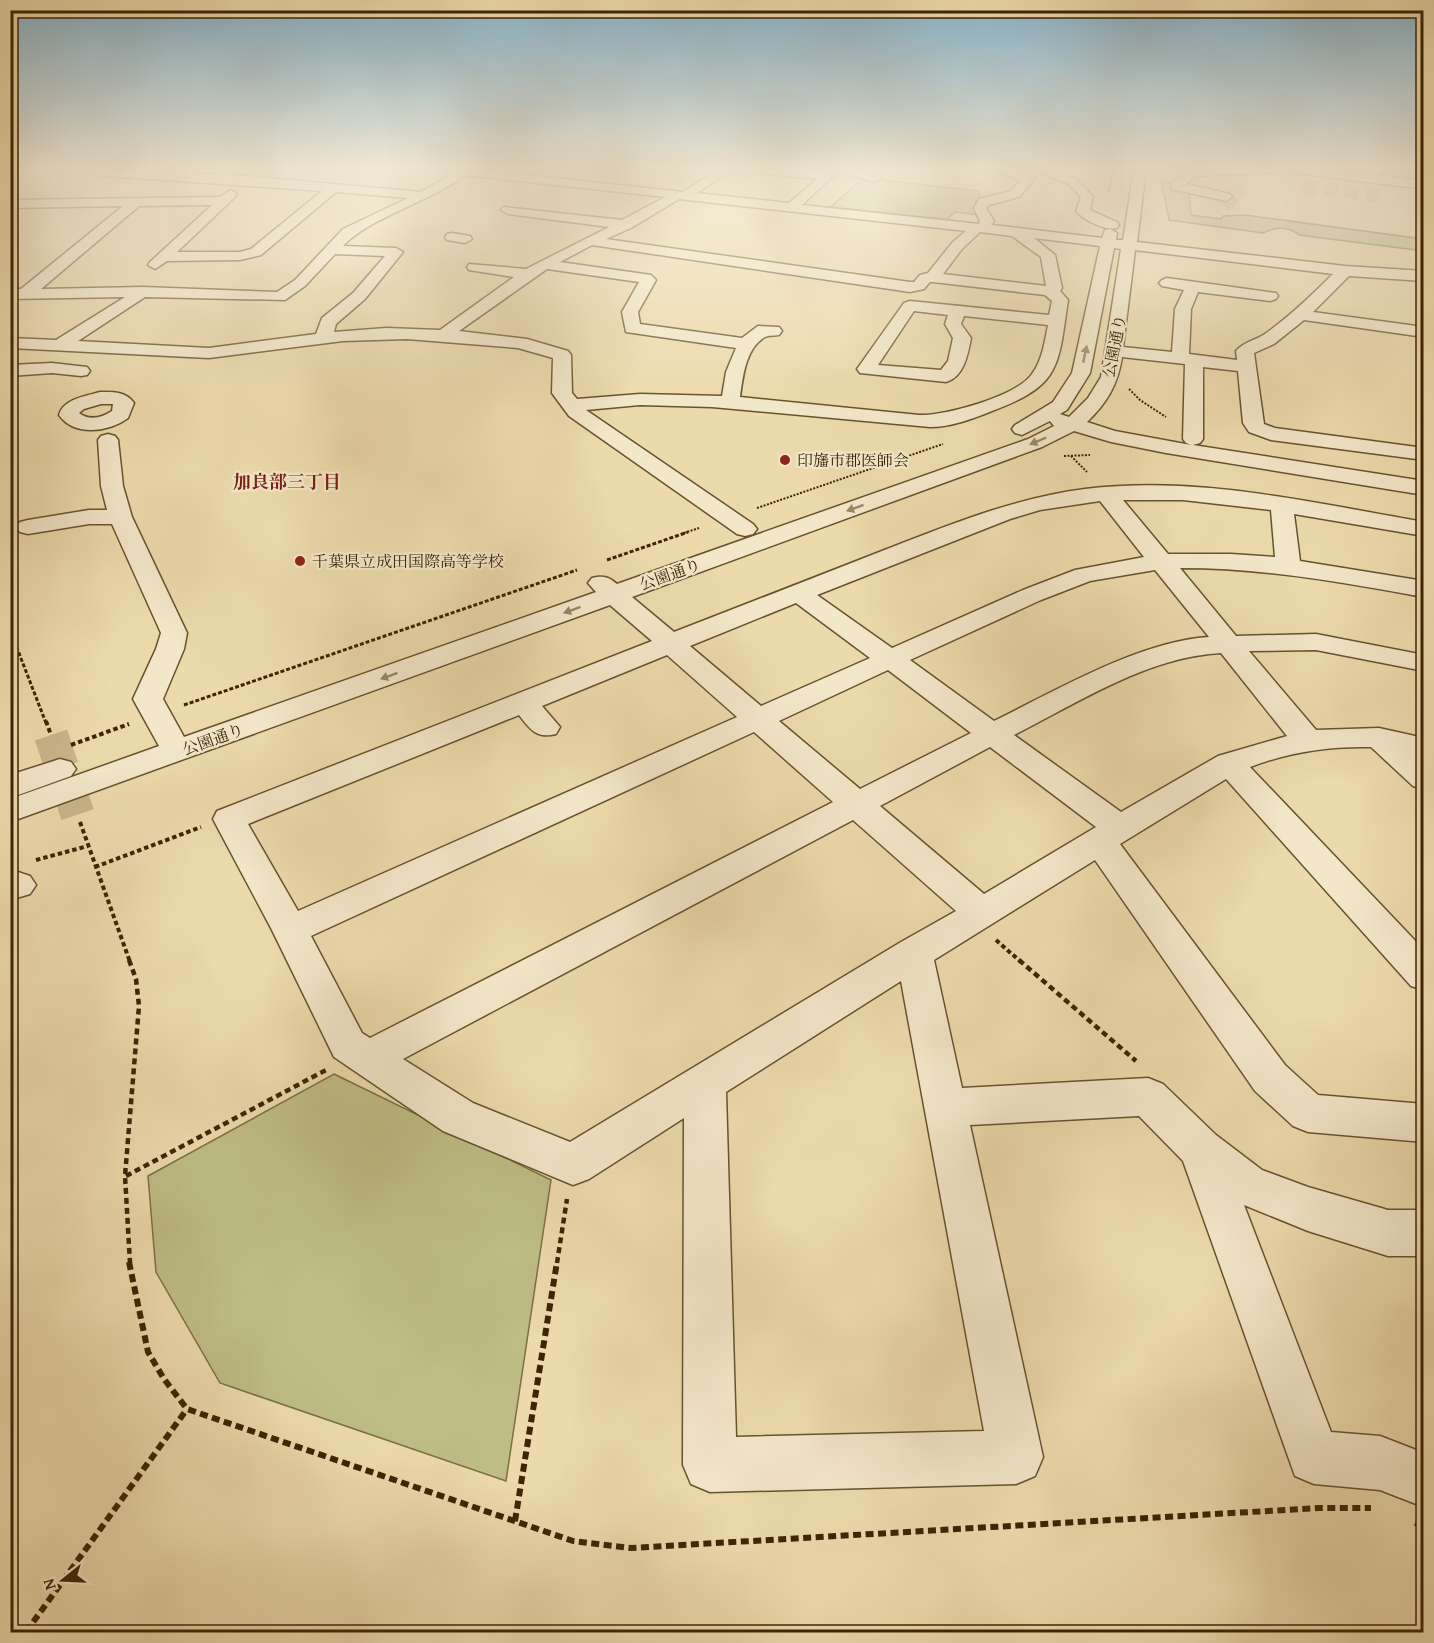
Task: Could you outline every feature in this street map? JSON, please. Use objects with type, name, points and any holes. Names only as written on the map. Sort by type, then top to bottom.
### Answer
[{"type":"street","points":[[17,294],[80,246]]},
{"type":"street","points":[[124,292],[176,246]]},
{"type":"street","points":[[164,257],[240,256],[256,252],[263,246]]},
{"type":"street","points":[[17,294],[242,291],[279,297],[300,283],[335,246]]},
{"type":"street","points":[[446,333],[537,269],[584,246]]},
{"type":"street","points":[[571,406],[601,400],[631,399],[730,403],[940,421],[990,405],[1033,386],[1049,359],[1060,300],[1050,291],[933,277],[925,278],[919,286],[910,287],[624,246]]},
{"type":"street","points":[[703,257],[722,246]]},
{"type":"street","points":[[933,277],[957,246]]},
{"type":"street","points":[[1035,246],[1048,255],[1054,288],[1050,291]]},
{"type":"street","name":"公園通り","points":[[599,576],[1035,443],[1066,415],[1119,246]]},
{"type":"street","name":"公園通り","points":[[10,787],[167,733],[599,576],[737,523],[996,440],[1066,415],[1098,399],[1110,377],[1115,351],[1120,246]]},
{"type":"street","points":[[1134,246],[1345,271],[1424,276]]},
{"type":"street","points":[[301,256],[328,253],[396,252],[365,289],[328,322],[323,338]]},
{"type":"street","points":[[666,263],[680,254]]},
{"type":"street","points":[[718,275],[735,262]]},
{"type":"street","points":[[474,267],[537,269],[646,278],[648,280],[630,312],[632,328],[746,344]]},
{"type":"street","points":[[1345,271],[1301,315],[1268,340],[1245,351],[1253,423],[1263,431],[1424,454]]},
{"type":"street","points":[[300,283],[321,285]]},
{"type":"street","points":[[1167,283],[1269,296]]},
{"type":"street","points":[[1193,286],[1183,309],[1193,439]]},
{"type":"street","points":[[343,287],[365,289]]},
{"type":"street","points":[[59,346],[142,292]]},
{"type":"street","points":[[957,311],[953,324],[962,338],[957,362],[946,376],[867,369],[910,306],[1056,321]]},
{"type":"street","points":[[1301,315],[1424,332]]},
{"type":"street","points":[[1335,336],[1349,322]]},
{"type":"street","points":[[625,345],[639,329]]},
{"type":"street","points":[[730,403],[735,372],[746,344],[764,330],[773,331]]},
{"type":"street","points":[[10,343],[209,353],[236,352],[323,338],[376,334],[446,333],[534,345],[562,355],[562,393],[576,412],[737,523]]},
{"type":"street","points":[[1115,351],[1245,366]]},
{"type":"street","points":[[10,371],[52,368],[81,371]]},
{"type":"street","points":[[1066,415],[1193,439],[1424,474]]},
{"type":"street","points":[[1066,415],[1166,447],[1424,488]]},
{"type":"street","points":[[107,432],[112,486],[120,517],[174,633],[170,649],[148,699],[167,733]]},
{"type":"street","points":[[1106,494],[1307,740]]},
{"type":"street","points":[[1424,529],[1282,506],[1167,494],[1106,494],[1040,503],[965,526],[798,592],[681,659],[523,702],[228,819],[290,930],[348,1045],[458,1117],[573,1164],[914,952],[983,914],[1229,763],[1266,749],[1307,740],[1379,738],[1424,748]]},
{"type":"street","points":[[1282,506],[1288,566]]},
{"type":"street","points":[[28,527],[89,517],[120,517]]},
{"type":"street","points":[[290,930],[1032,595],[1084,575],[1161,561],[1231,561],[1288,566],[1424,589]]},
{"type":"street","points":[[599,576],[681,659],[758,719],[983,914]]},
{"type":"street","points":[[798,592],[992,734],[1110,834],[1270,1078],[1308,1113],[1424,1123]]},
{"type":"street","points":[[365,1054],[992,734],[1109,675],[1139,663],[1229,644],[1284,641],[1316,642],[1424,663]]},
{"type":"street","points":[[523,702],[545,727]]},
{"type":"street","name":"公園通り","points":[[10,811],[167,733]]},
{"type":"street","points":[[1379,738],[1424,779]]},
{"type":"street","points":[[1229,763],[1424,975]]},
{"type":"street","points":[[705,1083],[710,1465],[1016,1457],[914,952]]},
{"type":"street","points":[[945,1108],[1148,1097],[1201,1149],[1247,1185],[1308,1209],[1388,1233],[1424,1233]]},
{"type":"street","points":[[1201,1149],[1314,1457],[1380,1463],[1414,1499]]},
{"type":"path","points":[[67,746],[167,733],[599,576],[945,444]]},
{"type":"path","points":[[1061,456],[1092,454]]},
{"type":"path","points":[[10,630],[51,735]]},
{"type":"path","points":[[10,644],[16,642]]},
{"type":"path","points":[[95,867],[218,820],[228,819]]},
{"type":"path","points":[[80,822],[136,979],[139,1006],[125,1176],[129,1260],[148,1352],[164,1379],[187,1408],[573,1541],[631,1548],[1319,1508],[1374,1508],[1384,1512]]},
{"type":"path","points":[[20,878],[88,846]]},
{"type":"path","points":[[125,1176],[365,1054]]},
{"type":"path","points":[[515,1521],[573,1164]]},
{"type":"path","points":[[26,1632],[187,1408]]},
{"type":"path","points":[[1414,1499],[1424,1526]]},
{"type":"shaded area","points":[[1382,246],[1423,246],[1423,251]]},
{"type":"shaded area","points":[[334,1074],[551,1180],[506,1481],[220,1383],[156,1272],[148,1176]]},
{"type":"tunnel","points":[[51,735],[80,822]]},
{"type":"place","name":"印旛市郡医師会","points":[[785,460]]},
{"type":"place","name":"千葉県立成田国際高等学校","points":[[300,561]]},
{"type":"district","name":"加良部三丁目","points":[[287,482]]}]
